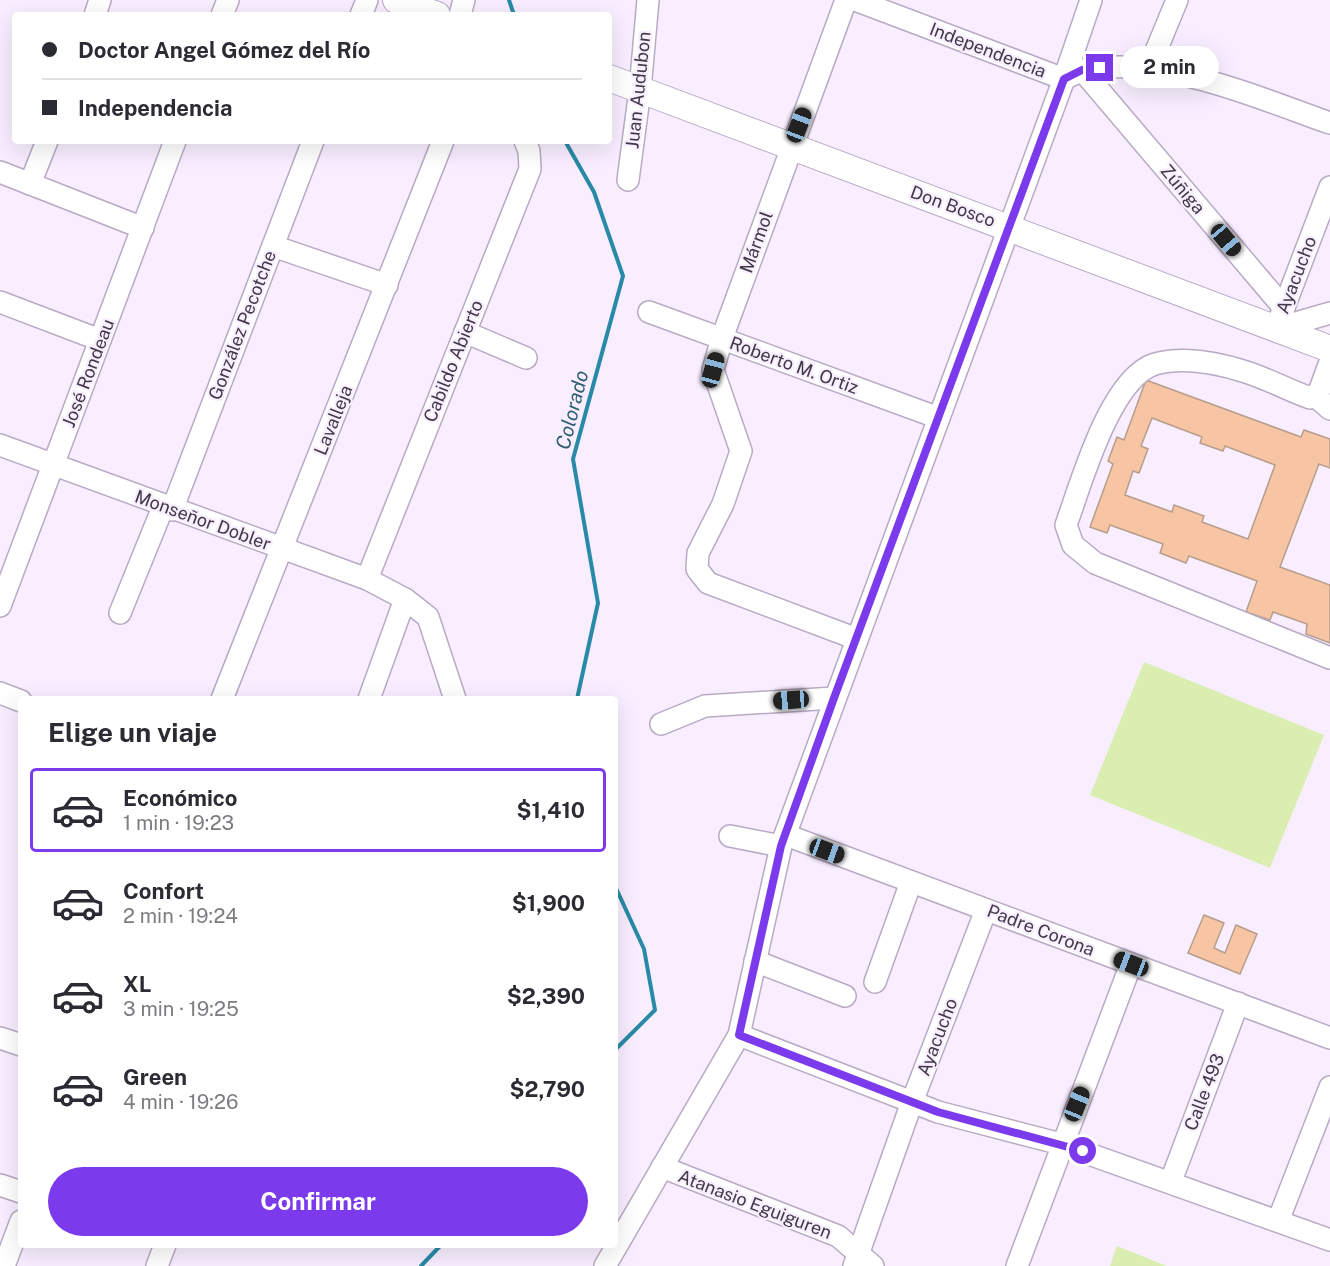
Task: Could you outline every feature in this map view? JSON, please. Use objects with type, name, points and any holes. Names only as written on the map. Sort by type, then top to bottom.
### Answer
[{"type":"main road","points":[[396,0],[429,12]]},
{"type":"main road","name":"Don Bosco","points":[[612,79],[1009,227],[1279,319],[1330,349]]},
{"type":"street","name":"Juan Audubon","points":[[628,180],[640,90],[648,0]]},
{"type":"street","name":"Mármol","points":[[846,0],[791,146],[722,338],[713,370],[741,451],[723,504],[698,553],[697,569],[708,583],[857,639]]},
{"type":"street","name":"Independencia","points":[[855,0],[1073,74],[1137,66],[1149,68],[1210,82],[1330,123]]},
{"type":"street","points":[[618,1243],[739,1035],[783,841],[1009,227],[1073,74],[1091,0]]},
{"type":"street","points":[[1149,68],[1177,0]]},
{"type":"street","name":"Zúñiga","points":[[1073,74],[1279,319]]},
{"type":"street","points":[[30,184],[46,144]]},
{"type":"street","name":"José Rondeau","points":[[0,606],[175,144]]},
{"type":"street","name":"González Pecotche","points":[[120,613],[167,508],[312,144]]},
{"type":"street","name":"Lavalleja","points":[[223,696],[442,144]]},
{"type":"street","name":"Cabildo Abierto","points":[[367,579],[530,169],[526,144]]},
{"type":"street","points":[[0,172],[142,228]]},
{"type":"street","name":"Ayacucho","points":[[1279,319],[1330,187]]},
{"type":"street","points":[[273,246],[387,285]]},
{"type":"street","points":[[0,302],[100,340]]},
{"type":"street","name":"Roberto M. Ortiz","points":[[649,312],[939,418]]},
{"type":"street","points":[[1279,319],[1330,313]]},
{"type":"street","points":[[465,332],[526,358]]},
{"type":"street","points":[[1323,402],[1247,372],[1213,363],[1186,360],[1154,365],[1132,380],[1106,419],[1066,525],[1073,545],[1095,563],[1330,657]]},
{"type":"street","points":[[1323,402],[1319,392],[1330,362]]},
{"type":"street","name":"Monseñor Dobler","points":[[0,445],[167,508],[367,579],[405,599]]},
{"type":"street","points":[[370,696],[405,599],[428,617],[454,696]]},
{"type":"street","points":[[0,693],[18,700]]},
{"type":"street","points":[[661,724],[705,706],[834,698]]},
{"type":"street","name":"Padre Corona","points":[[730,836],[783,841],[911,882],[1330,1038]]},
{"type":"street","points":[[875,982],[911,882]]},
{"type":"street","name":"Ayacucho","points":[[862,1261],[912,1102],[986,910]]},
{"type":"street","points":[[755,961],[846,996]]},
{"type":"street","points":[[1017,1266],[1061,1144],[1131,964]]},
{"type":"street","name":"Calle 493","points":[[1170,1181],[1238,1003]]},
{"type":"street","points":[[739,1035],[938,1112],[1061,1144],[1330,1240]]},
{"type":"street","points":[[0,1038],[18,1044]]},
{"type":"street","points":[[1278,1221],[1330,1087]]},
{"type":"street","name":"Atanasio Eguiguren","points":[[662,1167],[838,1236],[862,1261]]},
{"type":"street","points":[[0,1185],[18,1191]]},
{"type":"street","points":[[4,1266],[18,1229]]},
{"type":"street","points":[[157,1266],[164,1248]]},
{"type":"street","points":[[605,1266],[615,1248]]},
{"type":"green space","points":[[1144,662],[1324,735],[1270,868],[1090,795]]},
{"type":"green space","points":[[1117,1246],[1167,1266],[1110,1266]]},
{"type":"building","points":[[1146,380],[1301,437],[1304,430],[1330,439],[1330,468],[1319,464],[1280,567],[1330,585],[1330,643],[1306,634],[1307,624],[1273,612],[1270,620],[1246,612],[1257,581],[1189,556],[1186,563],[1160,553],[1163,544],[1110,525],[1107,533],[1090,527],[1113,464],[1108,461],[1117,437],[1124,440]],"holes":[[[1152,418],[1202,437],[1200,443],[1223,451],[1225,446],[1275,465],[1248,539],[1202,522],[1204,516],[1174,505],[1172,512],[1125,495],[1133,471],[1139,473],[1148,449],[1141,446]]]},
{"type":"building","points":[[1204,915],[1224,923],[1214,948],[1225,953],[1236,925],[1257,934],[1240,974],[1188,953]]},
{"type":"waterway","name":"Colorado","points":[[509,0],[513,12]]},
{"type":"waterway","name":"Colorado","points":[[567,144],[594,192],[623,276],[573,459],[598,603],[578,696]]},
{"type":"waterway","name":"Colorado","points":[[618,893],[644,949],[655,1010],[618,1047]]},
{"type":"waterway","name":"Colorado","points":[[421,1266],[438,1248]]},
{"type":"route","points":[[1083,1151],[938,1112],[739,1035],[781,846],[1064,79],[1082,70],[1100,68]]}]
